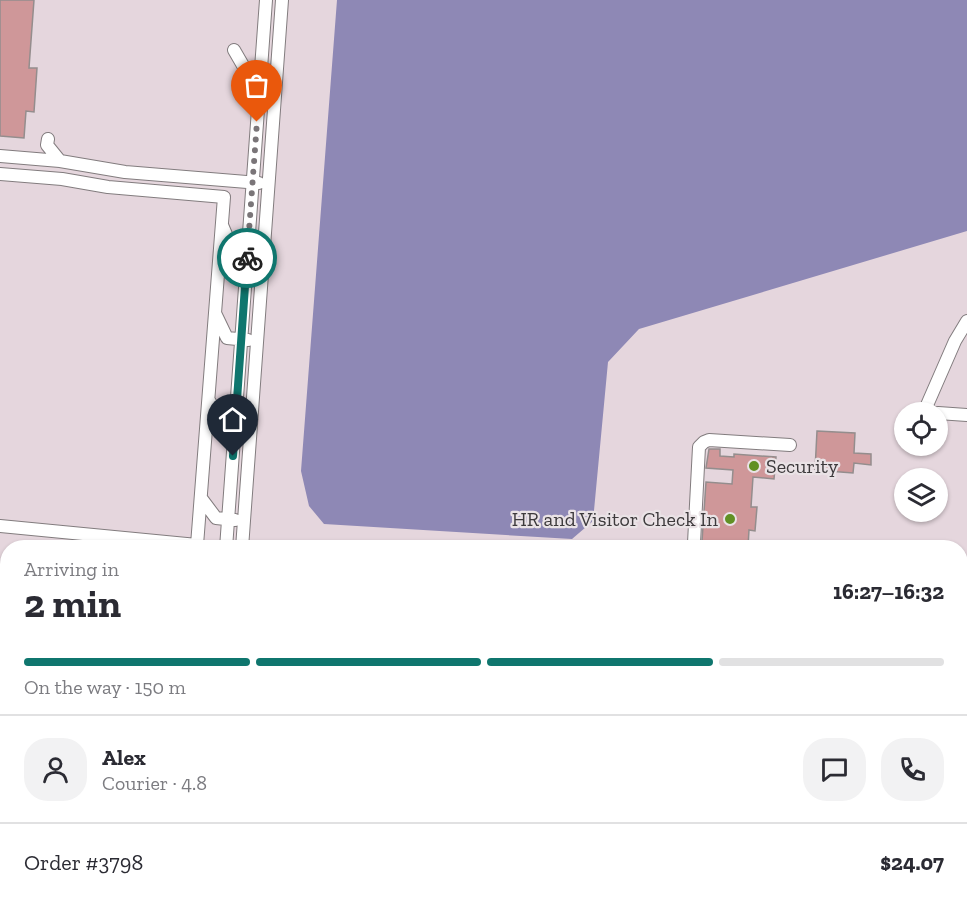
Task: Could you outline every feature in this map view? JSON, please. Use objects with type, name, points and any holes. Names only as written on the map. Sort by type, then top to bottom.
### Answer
[{"type":"lane","points":[[227,540],[266,0]]},
{"type":"lane","points":[[243,540],[282,0]]},
{"type":"lane","points":[[234,50],[245,69],[277,71]]},
{"type":"lane","points":[[48,139],[47,145],[60,161]]},
{"type":"lane","points":[[0,156],[60,161],[125,172],[269,183]]},
{"type":"lane","points":[[0,174],[62,179],[108,187],[224,197],[197,540]]},
{"type":"lane","points":[[222,224],[234,253],[264,255]]},
{"type":"lane","points":[[215,312],[227,338],[258,341]]},
{"type":"lane","points":[[928,402],[955,341],[967,321]]},
{"type":"lane","points":[[208,399],[222,434],[250,436]]},
{"type":"lane","points":[[948,414],[967,415]]},
{"type":"lane","points":[[694,540],[699,447],[704,442],[709,440],[790,445]]},
{"type":"lane","points":[[201,498],[216,518],[244,520]]},
{"type":"lane","points":[[0,526],[145,540]]},
{"type":"shaded area","points":[[0,0],[967,0],[967,540],[0,540]]},
{"type":"shaded area","points":[[337,0],[967,0],[967,231],[639,329],[608,362],[593,521],[572,539],[324,524],[309,506],[301,471]]},
{"type":"building","points":[[0,0],[34,0],[29,68],[37,68],[34,112],[26,111],[24,138],[0,136]]},
{"type":"building","points":[[817,431],[855,433],[854,453],[871,454],[871,465],[854,463],[853,473],[815,470]]},
{"type":"building","name":"HR and Visitor Check In","points":[[709,449],[720,449],[720,456],[734,457],[734,454],[776,457],[774,479],[753,477],[751,507],[757,507],[755,531],[749,530],[748,540],[702,540],[706,482],[732,484],[733,470],[706,468]]},
{"type":"way so far","points":[[247,258],[257,122]]},
{"type":"place","name":"Security","points":[[754,466]]},
{"type":"place","name":"HR and Visitor Check In","points":[[730,519]]},
{"type":"route","points":[[233,456],[247,258]]}]
